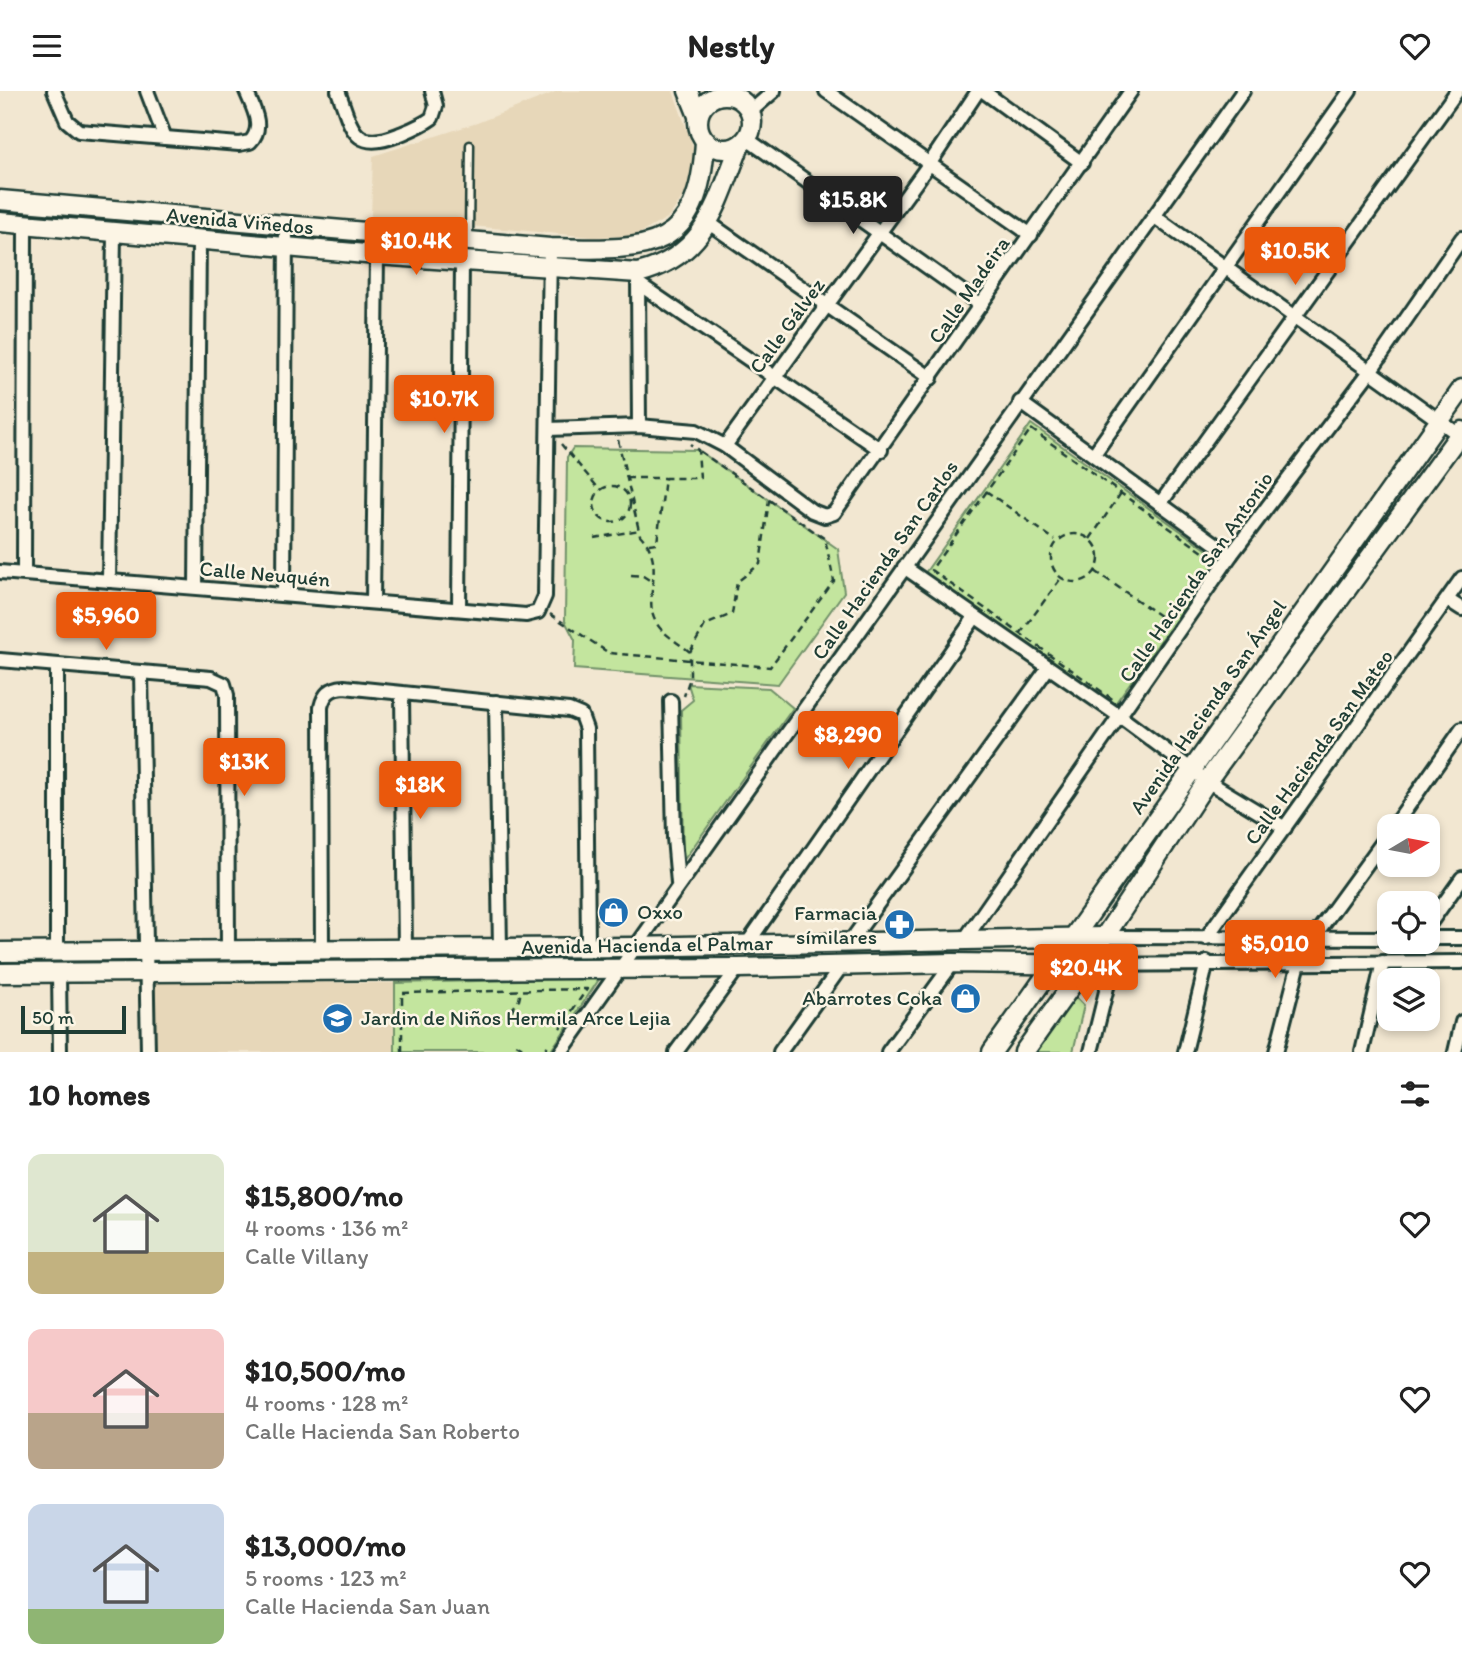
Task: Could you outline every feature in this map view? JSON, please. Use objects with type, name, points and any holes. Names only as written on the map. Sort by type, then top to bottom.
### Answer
[{"type":"street","points":[[54,91],[67,121],[79,131],[245,144],[254,139],[258,120],[246,91]]},
{"type":"street","points":[[147,91],[165,138]]},
{"type":"street","points":[[338,91],[355,133],[360,139],[375,143],[432,118],[436,106],[432,91]]},
{"type":"street","points":[[688,91],[705,141],[722,149],[743,142],[753,121],[751,111],[738,97],[729,93],[713,96],[706,101],[698,116]]},
{"type":"street","points":[[751,111],[774,91]]},
{"type":"street","points":[[826,91],[1031,235]]},
{"type":"street","name":"Calle Gálvez","points":[[725,446],[930,163],[978,91]]},
{"type":"street","points":[[983,91],[1082,163]]},
{"type":"street","name":"Calle Madeira","points":[[725,446],[812,511],[825,516],[838,511],[1131,91]]},
{"type":"street","name":"Calle Hacienda San Carlos","points":[[561,1052],[678,883],[1243,91]]},
{"type":"street","points":[[1094,454],[1350,91]]},
{"type":"street","points":[[1160,504],[1457,91]]},
{"type":"street","name":"Avenida Viñedos","points":[[0,200],[551,248],[624,250],[649,244],[670,232],[691,208],[698,190],[705,141]]},
{"type":"street","points":[[743,142],[981,305]]},
{"type":"street","name":"Avenida Viñedos","points":[[0,222],[550,268],[638,279],[678,256],[709,223],[743,142]]},
{"type":"street","points":[[1155,217],[1223,268],[1461,434]]},
{"type":"street","points":[[709,223],[930,378]]},
{"type":"street","points":[[24,573],[25,224]]},
{"type":"street","points":[[284,595],[288,247],[286,225]]},
{"type":"street","points":[[109,581],[114,233]]},
{"type":"street","name":"Calle Hacienda San Antonio","points":[[965,939],[1122,717],[1231,555],[1371,370],[1462,239]]},
{"type":"street","points":[[196,587],[199,240]]},
{"type":"street","points":[[542,609],[545,596],[551,248]]},
{"type":"street","points":[[373,602],[377,255]]},
{"type":"street","points":[[459,609],[462,261]]},
{"type":"street","points":[[638,279],[880,450]]},
{"type":"street","points":[[638,279],[639,426]]},
{"type":"street","name":"Avenida Hacienda San Ángel","points":[[992,1052],[1462,389]]},
{"type":"street","points":[[1020,402],[1231,555]]},
{"type":"street","points":[[548,429],[667,427],[696,431],[725,446]]},
{"type":"street","name":"Avenida Hacienda San Ángel","points":[[1024,1052],[1086,965],[1207,781],[1461,434]]},
{"type":"street","points":[[904,567],[1122,717],[1207,781],[1285,828]]},
{"type":"street","name":"Calle Neuquén","points":[[0,572],[526,615],[542,609]]},
{"type":"street","name":"Calle Hacienda San Mateo","points":[[1206,938],[1462,579]]},
{"type":"street","points":[[1448,600],[1462,609]]},
{"type":"street","points":[[747,944],[975,617]]},
{"type":"street","points":[[0,660],[221,681],[227,695],[228,953]]},
{"type":"street","points":[[57,665],[57,953]]},
{"type":"street","points":[[850,942],[1048,668]]},
{"type":"street","points":[[141,672],[148,1052]]},
{"type":"street","points":[[322,950],[321,707],[323,697],[337,688],[569,710],[581,715],[586,729],[589,948]]},
{"type":"street","points":[[402,694],[405,949]]},
{"type":"street","points":[[671,701],[674,838],[678,883]]},
{"type":"street","points":[[496,702],[500,948]]},
{"type":"street","points":[[1402,814],[1462,729]]},
{"type":"street","points":[[1276,1052],[1299,963],[1313,938],[1377,850]]},
{"type":"street","points":[[1440,909],[1462,878]]},
{"type":"street","name":"Avenida Hacienda el Palmar","points":[[0,973],[59,972],[228,953],[322,950],[589,948],[1103,937],[1377,938]]},
{"type":"street","points":[[1440,937],[1462,938]]},
{"type":"street","name":"Avenida Hacienda el Palmar","points":[[0,952],[57,953],[148,961],[618,969],[953,963],[1086,965],[1462,962]]},
{"type":"street","points":[[1185,1052],[1207,962]]},
{"type":"street","points":[[1362,1052],[1383,962]]},
{"type":"street","points":[[888,1052],[953,963]]},
{"type":"street","points":[[1091,1052],[1113,963]]},
{"type":"street","points":[[780,1052],[843,964]]},
{"type":"street","points":[[676,1052],[738,968]]},
{"type":"street","points":[[59,972],[60,1052]]},
{"type":"street","points":[[1455,1052],[1462,1022]]},
{"type":"lane","points":[[469,240],[470,145]]},
{"type":"path","points":[[616,427],[640,530],[649,544],[656,573],[651,603],[656,624],[690,652]]},
{"type":"path","points":[[548,429],[600,490]]},
{"type":"path","points":[[1031,429],[1121,493],[1217,562],[1118,703],[931,570],[1031,429]]},
{"type":"path","points":[[542,609],[609,653],[770,667],[834,581],[825,539],[687,442]]},
{"type":"path","points":[[626,478],[700,478],[698,450]]},
{"type":"path","points":[[649,544],[657,543],[665,478]]},
{"type":"path","points":[[611,486],[626,493],[629,505],[624,516],[614,521],[598,515],[594,505],[600,490],[611,486]]},
{"type":"path","points":[[986,491],[1056,541]]},
{"type":"path","points":[[1090,538],[1121,493]]},
{"type":"path","points":[[671,701],[684,697],[690,678],[690,652],[705,625],[732,614],[737,582],[760,564],[769,499]]},
{"type":"path","points":[[594,538],[640,530]]},
{"type":"path","points":[[1071,533],[1090,538],[1099,556],[1095,571],[1076,582],[1061,578],[1055,572],[1050,556],[1056,541],[1071,533]]},
{"type":"path","points":[[1095,571],[1173,625]]},
{"type":"path","points":[[631,575],[643,576],[654,583]]},
{"type":"path","points":[[1020,634],[1061,578]]},
{"type":"path","points":[[402,1052],[402,993],[587,989],[558,1031]]},
{"type":"path","points":[[511,1011],[521,991]]},
{"type":"path","points":[[544,1052],[551,1042]]},
{"type":"path","points":[[516,1044],[530,1052]]},
{"type":"shaded area","points":[[558,91],[673,91],[693,147],[690,186],[669,217],[635,236],[593,237],[371,217],[373,156],[477,123]]},
{"type":"shaded area","points":[[152,981],[395,983],[395,1052],[154,1052]]},
{"type":"green space","points":[[1031,424],[1220,559],[1114,705],[925,573]]},
{"type":"green space","points":[[573,448],[698,450],[838,549],[844,592],[778,684],[574,669],[575,640],[565,621],[567,457]]},
{"type":"green space","points":[[688,684],[769,688],[793,708],[683,861],[681,710],[693,700]]},
{"type":"green space","points":[[600,978],[550,1052],[395,1052],[395,983]]},
{"type":"green space","points":[[1076,997],[1084,1005],[1073,1052],[1032,1052],[1070,998]]},
{"type":"place","name":"Oxxo","points":[[614,912]]},
{"type":"place","name":"Farmacia símilares","points":[[900,925]]},
{"type":"place","name":"Abarrotes Coka","points":[[965,998]]},
{"type":"place","name":"Jardin de Niños Hermila Arce Lejia","points":[[338,1018]]}]
